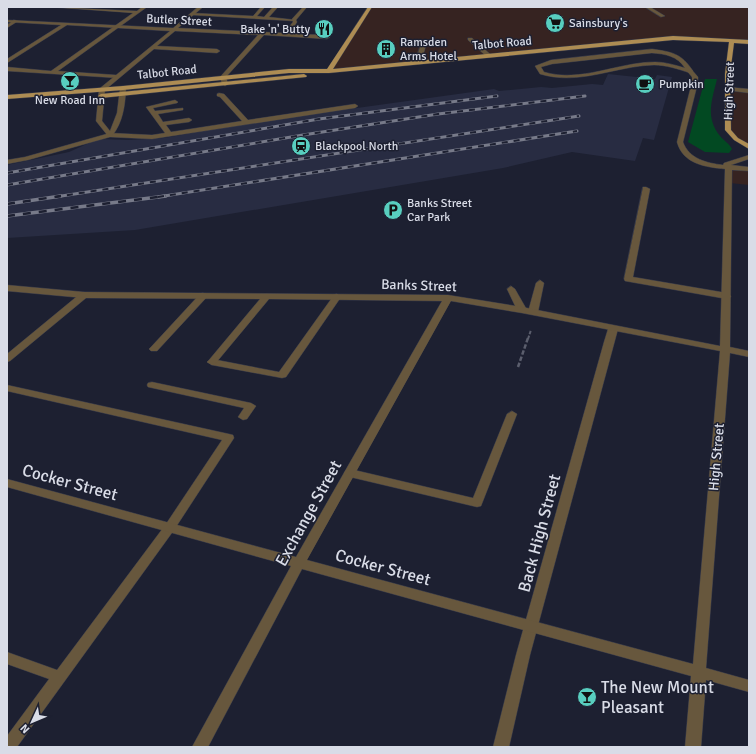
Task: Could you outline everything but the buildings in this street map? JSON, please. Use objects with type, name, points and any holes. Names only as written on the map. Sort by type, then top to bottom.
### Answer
[{"type":"main road","points":[[329,71],[370,7]]},
{"type":"main road","name":"Talbot Road","points":[[7,98],[40,101],[101,93],[123,88],[223,77],[289,71],[329,71],[673,38],[749,42]]},
{"type":"main road","name":"High Street","points":[[701,39],[730,49]]},
{"type":"main road","name":"High Street","points":[[732,41],[727,89],[728,130],[736,139],[749,147]]},
{"type":"main road","name":"Talbot Road","points":[[101,93],[122,95],[309,76],[329,71]]},
{"type":"street","points":[[52,7],[138,12]]},
{"type":"street","points":[[53,72],[145,7]]},
{"type":"street","points":[[110,135],[99,121],[101,93],[116,77],[201,7]]},
{"type":"street","points":[[255,16],[264,7]]},
{"type":"street","points":[[265,18],[276,7]]},
{"type":"street","points":[[285,35],[295,22],[294,20],[305,7]]},
{"type":"street","points":[[647,7],[663,16]]},
{"type":"street","points":[[192,14],[294,20]]},
{"type":"street","name":"Butler Street","points":[[7,20],[327,38]]},
{"type":"street","points":[[7,26],[16,21]]},
{"type":"street","points":[[7,61],[66,24]]},
{"type":"street","points":[[225,84],[223,77],[262,34]]},
{"type":"street","points":[[470,39],[488,55]]},
{"type":"street","points":[[418,62],[424,42]]},
{"type":"street","points":[[153,47],[216,51]]},
{"type":"street","points":[[690,71],[663,64],[649,63],[566,78],[546,75],[538,71],[537,68],[538,66],[551,62],[627,52],[652,51],[677,55],[686,63],[695,77],[680,142],[680,148],[686,154],[699,162],[749,169]]},
{"type":"street","points":[[7,52],[20,53]]},
{"type":"street","points":[[7,69],[116,77]]},
{"type":"street","points":[[122,95],[123,88]]},
{"type":"street","points":[[727,89],[749,91]]},
{"type":"street","name":"Talbot Road","points":[[110,135],[115,129],[118,121],[122,95]]},
{"type":"street","points":[[219,95],[222,95],[231,107],[246,122]]},
{"type":"street","points":[[170,134],[149,106],[175,102]]},
{"type":"street","points":[[7,162],[26,159],[110,135],[152,137],[355,106]]},
{"type":"street","points":[[154,113],[181,109]]},
{"type":"street","points":[[160,122],[187,117]]},
{"type":"street","points":[[725,166],[749,157]]},
{"type":"street","name":"High Street","points":[[693,747],[725,350],[727,296],[725,166]]},
{"type":"street","points":[[646,189],[628,279],[727,296]]},
{"type":"street","points":[[535,313],[540,283]]},
{"type":"street","name":"Banks Street","points":[[7,288],[84,294],[448,298],[522,310],[749,354]]},
{"type":"street","points":[[511,289],[522,310]]},
{"type":"street","points":[[7,359],[84,294]]},
{"type":"street","points":[[154,349],[203,296]]},
{"type":"street","points":[[267,296],[212,362],[282,375],[337,297]]},
{"type":"street","name":"Exchange Street","points":[[200,747],[299,563],[448,298]]},
{"type":"street","name":"Back High Street","points":[[501,747],[531,627],[604,357],[614,329]]},
{"type":"street","points":[[152,385],[251,406],[243,417]]},
{"type":"street","points":[[7,388],[230,437],[170,528],[8,747]]},
{"type":"street","points":[[350,473],[477,503],[512,414]]},
{"type":"street","name":"Cocker Street","points":[[7,483],[749,686]]},
{"type":"street","points":[[7,658],[60,677]]},
{"type":"path","points":[[518,367],[535,313]]},
{"type":"shaded area","points":[[370,7],[749,7],[749,42],[689,38],[329,71]]},
{"type":"shaded area","points":[[608,74],[655,79],[657,75],[672,77],[654,140],[643,138],[635,161],[572,152],[503,168],[135,230],[7,238],[7,165],[69,152],[98,139],[128,140],[164,138],[256,122],[494,89],[499,91],[592,84],[603,85]]},
{"type":"shaded area","points":[[727,89],[749,91],[749,147],[729,132]]},
{"type":"shaded area","points":[[729,166],[749,168],[749,185],[730,183]]},
{"type":"green space","points":[[705,79],[717,79],[711,108],[712,122],[720,136],[732,149],[729,153],[705,152],[688,142]]},
{"type":"railway","points":[[7,173],[319,119],[497,96]]},
{"type":"railway","points":[[7,185],[303,135],[438,114],[585,96]]},
{"type":"railway","points":[[55,197],[579,116]]},
{"type":"railway","points":[[158,197],[577,131]]},
{"type":"railway","points":[[7,204],[61,196]]},
{"type":"railway","points":[[7,216],[166,196]]},
{"type":"place","name":"Sainsbury's","points":[[555,23]]},
{"type":"place","name":"Bake 'n' Butty","points":[[324,29]]},
{"type":"place","name":"Ramsden Arms Hotel","points":[[386,49]]},
{"type":"place","name":"New Road Inn","points":[[70,81]]},
{"type":"place","name":"Pumpkin","points":[[645,84]]},
{"type":"place","name":"Blackpool North","points":[[301,146]]},
{"type":"place","name":"Banks Street Car Park","points":[[393,210]]},
{"type":"place","name":"The New Mount Pleasant","points":[[587,697]]}]
